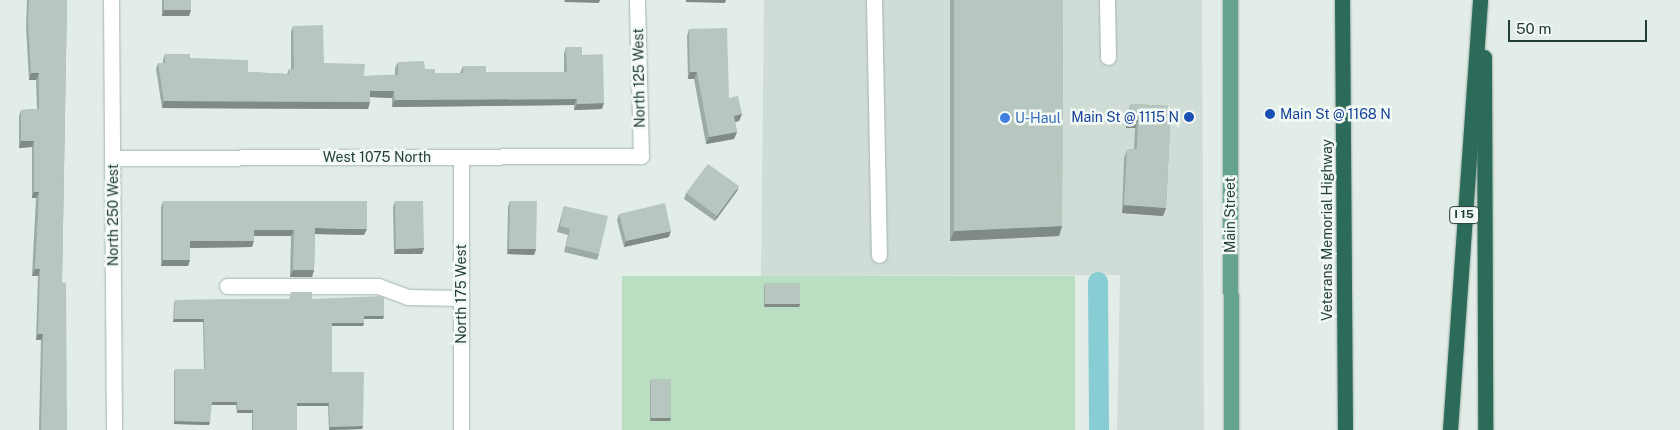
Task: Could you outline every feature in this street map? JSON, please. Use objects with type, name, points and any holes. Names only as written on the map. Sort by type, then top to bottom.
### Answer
[{"type":"highway","name":"Veterans Memorial Highway","points":[[1342,0],[1345,430]]},
{"type":"highway","name":"I 15","points":[[1450,430],[1482,0]]},
{"type":"highway","points":[[1482,0],[1485,430]]},
{"type":"main road","name":"Main Street","points":[[1230,0],[1231,430]]},
{"type":"street","name":"North 250 West","points":[[111,0],[114,430]]},
{"type":"street","name":"North 125 West","points":[[637,0],[641,156]]},
{"type":"street","points":[[874,0],[879,255]]},
{"type":"street","points":[[1107,0],[1108,57]]},
{"type":"street","name":"West 1075 North","points":[[112,158],[641,156]]},
{"type":"street","name":"North 175 West","points":[[461,157],[461,430]]},
{"type":"street","points":[[226,286],[378,286],[408,297],[461,298]]},
{"type":"shaded area","points":[[764,0],[1202,0],[1204,430],[1117,430],[1120,275],[761,276]]},
{"type":"green space","points":[[622,276],[1075,276],[1075,430],[622,430]]},
{"type":"building","points":[[29,0],[67,0],[62,282],[66,283],[67,430],[41,430],[43,334],[38,334],[40,269],[35,269],[39,192],[34,192],[34,141],[21,141],[21,110],[39,109],[39,73],[31,73],[28,21]]},
{"type":"building","points":[[164,0],[191,0],[191,10],[164,10]]},
{"type":"building","name":"U-Haul","points":[[954,0],[1063,0],[1062,226],[954,231]]},
{"type":"building","points":[[323,25],[324,63],[365,64],[364,76],[398,75],[398,62],[424,61],[425,69],[435,69],[435,73],[463,73],[463,66],[486,66],[486,72],[567,72],[566,47],[582,47],[582,55],[603,54],[604,103],[577,104],[577,99],[395,100],[394,91],[370,91],[370,102],[164,101],[158,63],[165,63],[165,54],[190,54],[190,58],[248,60],[248,72],[289,74],[289,69],[294,69],[293,26]]},
{"type":"building","points":[[727,28],[729,98],[738,96],[742,114],[734,116],[737,132],[709,137],[697,72],[690,72],[689,29]]},
{"type":"building","points":[[1131,104],[1171,106],[1166,208],[1124,205],[1127,150],[1137,149],[1138,120],[1129,120]]},
{"type":"building","points":[[708,164],[739,186],[717,216],[686,193]]},
{"type":"building","points":[[163,201],[367,201],[367,229],[315,228],[314,270],[293,270],[294,230],[254,230],[254,241],[190,241],[190,260],[163,260]]},
{"type":"building","points":[[395,201],[423,201],[424,248],[396,249]]},
{"type":"building","points":[[510,201],[537,201],[536,249],[509,249]]},
{"type":"building","points":[[665,203],[671,231],[626,241],[619,214]]},
{"type":"building","points":[[564,206],[608,216],[599,254],[566,246],[570,229],[560,226]]},
{"type":"building","points":[[765,283],[800,283],[800,304],[765,304]]},
{"type":"building","points":[[291,292],[312,292],[312,299],[384,296],[384,316],[364,316],[364,323],[332,323],[332,372],[364,372],[363,426],[330,427],[329,403],[297,403],[297,430],[253,430],[253,410],[238,410],[237,402],[212,402],[210,422],[175,421],[175,369],[205,369],[204,319],[174,319],[175,300],[291,299]]},
{"type":"building","points":[[651,379],[671,379],[671,418],[651,418]]},
{"type":"waterway","points":[[1098,282],[1099,430]]},
{"type":"place","name":"Main St @ 1168 N","points":[[1270,114]]},
{"type":"place","name":"Main St @ 1115 N","points":[[1189,117]]},
{"type":"place","name":"U-Haul","points":[[1005,118]]}]
